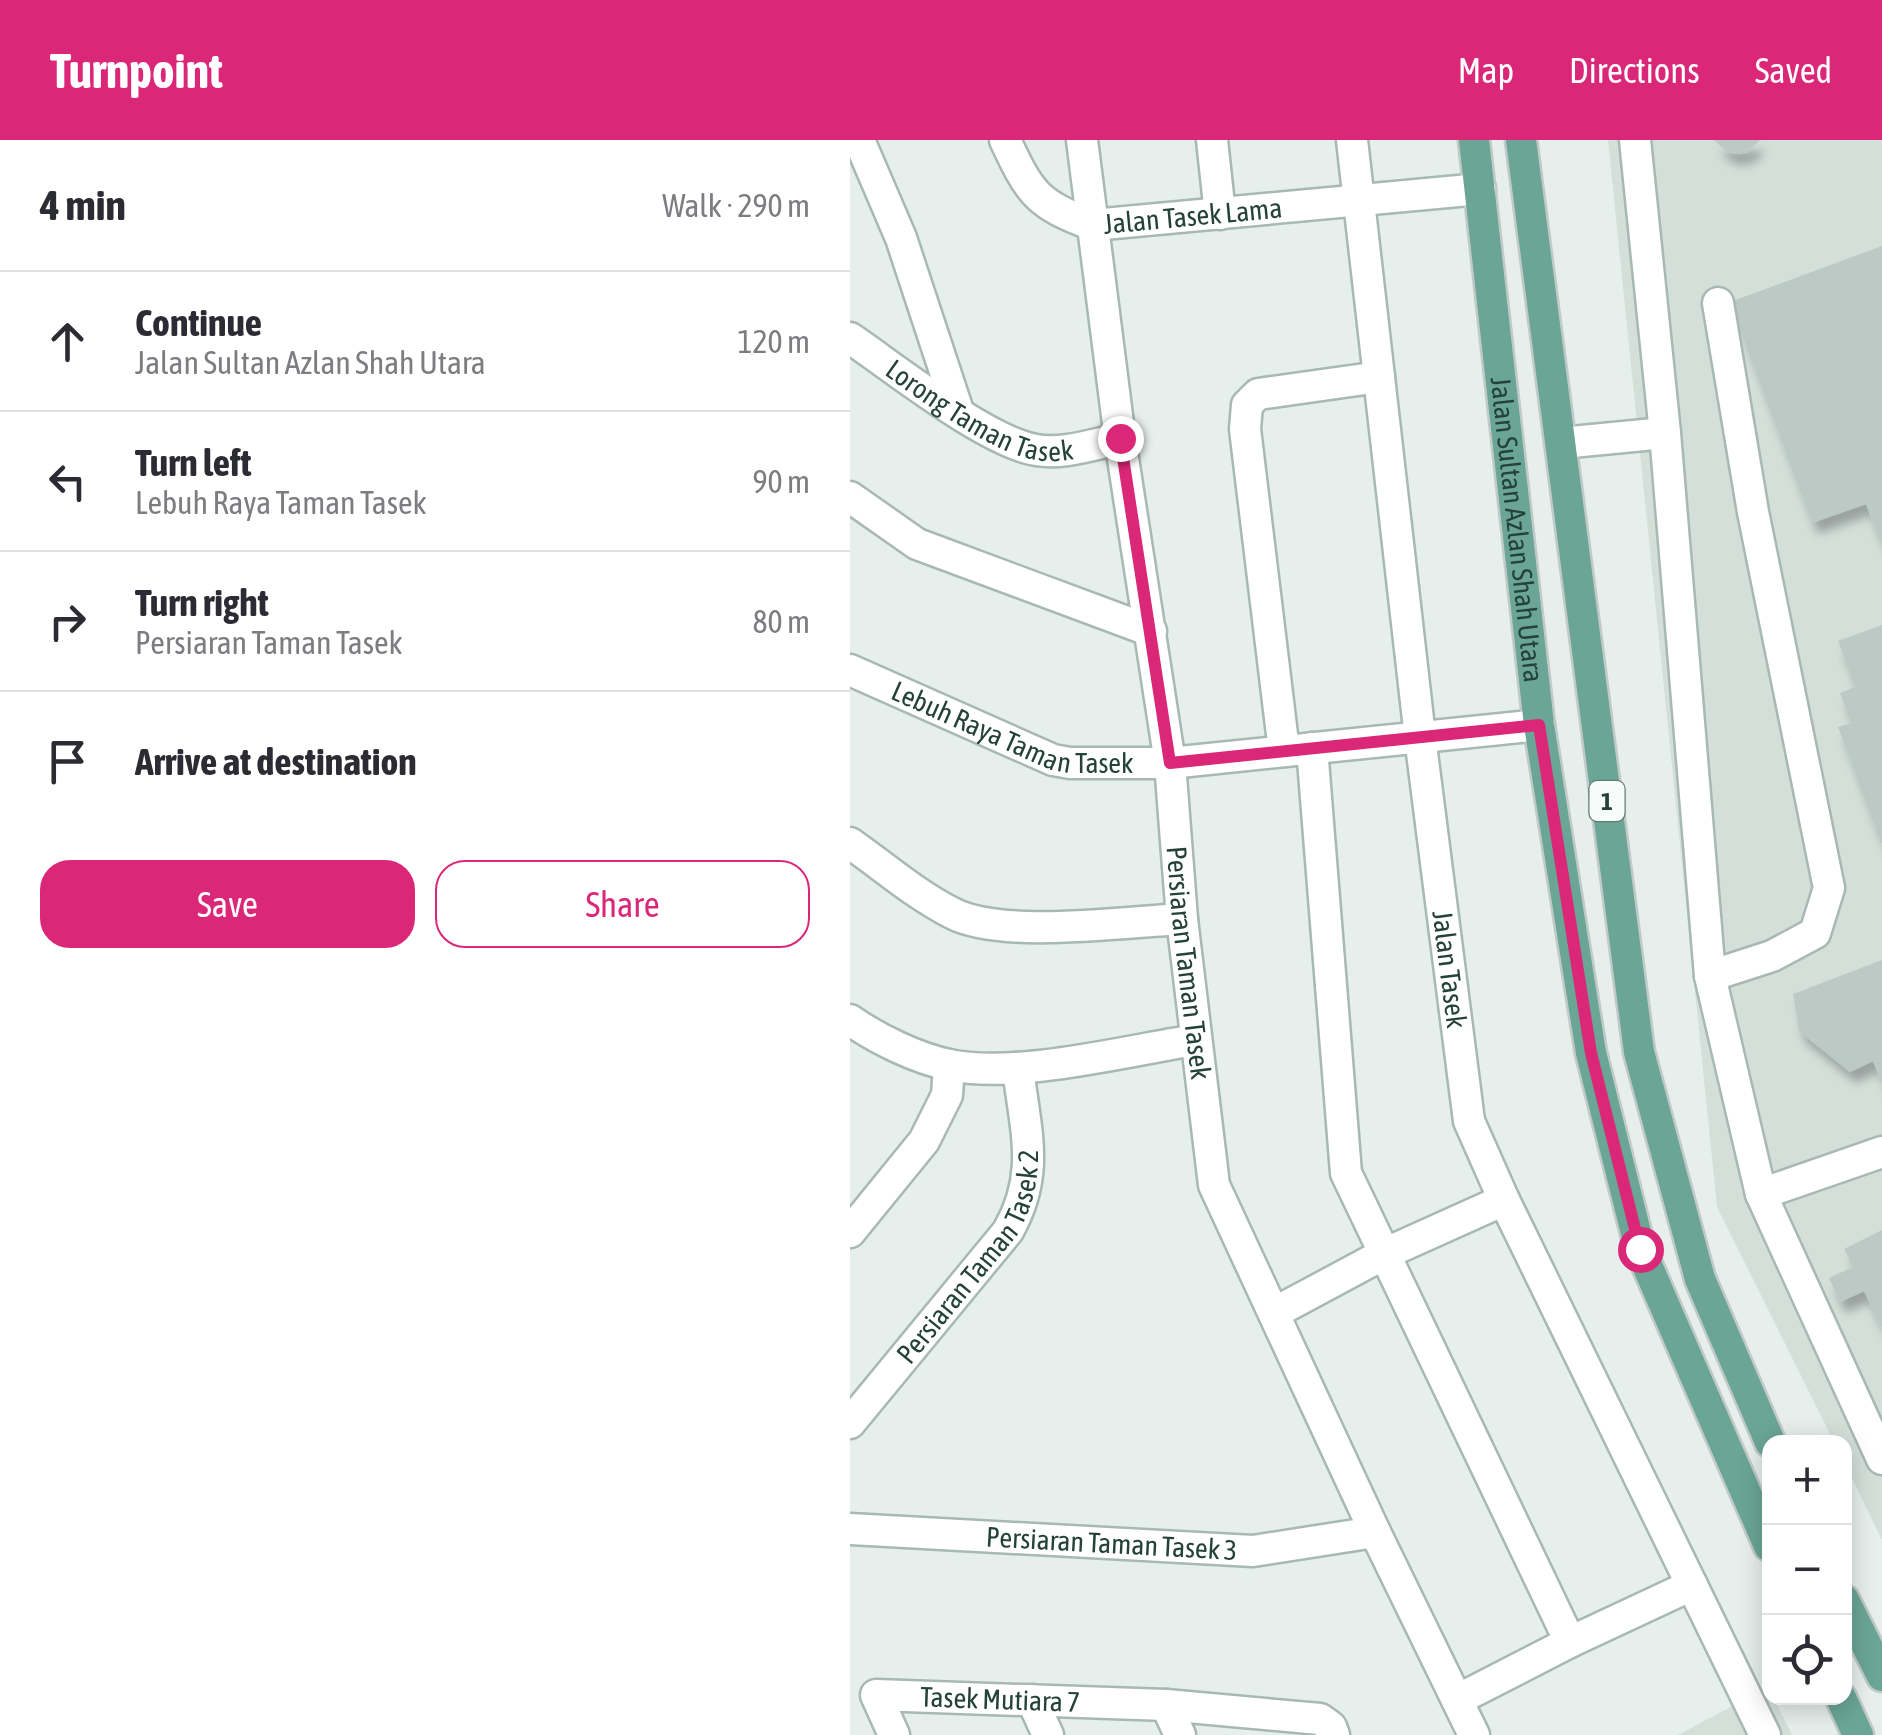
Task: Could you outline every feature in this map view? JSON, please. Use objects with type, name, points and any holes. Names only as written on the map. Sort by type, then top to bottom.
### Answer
[{"type":"main road","name":"Jalan Sultan Azlan Shah Utara","points":[[1474,140],[1539,725],[1591,1053],[1640,1249],[1762,1528]]},
{"type":"main road","name":"Jalan Sultan Azlan Shah Utara","points":[[1521,140],[1639,1052],[1700,1279],[1767,1435]]},
{"type":"main road","points":[[1852,1615],[1882,1676]]},
{"type":"main road","points":[[1844,1705],[1858,1735]]},
{"type":"street","points":[[858,140],[901,238],[958,412]]},
{"type":"street","name":"Jalan Tasek Lama","points":[[1005,140],[1024,182],[1039,199],[1057,212],[1092,224],[1480,189]]},
{"type":"street","name":"Persiaran Taman Tasek","points":[[1082,140],[1120,438],[1170,763],[1182,919],[1214,1185],[1474,1735]]},
{"type":"street","points":[[1212,140],[1220,214]]},
{"type":"street","name":"Jalan Tasek","points":[[1352,140],[1420,737],[1469,1121],[1692,1585],[1756,1732]]},
{"type":"street","points":[[1635,140],[1665,432],[1710,976],[1761,1194],[1882,1458]]},
{"type":"street","points":[[1710,976],[1772,956],[1815,933],[1829,888],[1753,512],[1718,303]]},
{"type":"street","name":"Lorong Taman Tasek","points":[[850,338],[958,412],[1010,442],[1036,450],[1061,450],[1120,438]]},
{"type":"street","points":[[1379,377],[1258,394],[1247,405],[1245,429],[1298,750],[1346,1174],[1570,1642]]},
{"type":"street","points":[[1561,442],[1665,432]]},
{"type":"street","points":[[850,496],[917,544],[1151,631]]},
{"type":"street","name":"Lebuh Raya Taman Tasek","points":[[850,670],[1053,760],[1070,763],[1170,763],[1539,725]]},
{"type":"street","points":[[850,843],[952,913],[982,924],[1011,927],[1182,919]]},
{"type":"street","points":[[853,1028],[948,1065],[1018,1068],[1195,1040]]},
{"type":"street","points":[[850,1232],[924,1140],[946,1095],[948,1065]]},
{"type":"street","name":"Persiaran Taman Tasek 2","points":[[850,1423],[1008,1230],[1020,1209],[1030,1168],[1018,1068]]},
{"type":"street","points":[[1761,1194],[1882,1152]]},
{"type":"street","points":[[1274,1314],[1384,1254],[1504,1200]]},
{"type":"street","name":"Persiaran Taman Tasek 3","points":[[850,1529],[1252,1552],[1375,1532]]},
{"type":"street","points":[[1457,1700],[1692,1585]]},
{"type":"street","name":"Tasek Mutiara 7","points":[[863,1694],[1166,1705],[1320,1719],[1331,1727],[1334,1735]]},
{"type":"street","name":"Tasek Mutiara 7","points":[[863,1694],[894,1735]]},
{"type":"street","points":[[1032,1700],[1048,1735]]},
{"type":"street","points":[[1166,1705],[1180,1735]]},
{"type":"shaded area","points":[[1608,140],[1882,140],[1882,1540],[1852,1478],[1852,1435],[1831,1435],[1717,1207]]},
{"type":"shaded area","points":[[1762,1690],[1762,1705],[1777,1705],[1792,1735],[1678,1735]]},
{"type":"building","points":[[1714,140],[1760,140],[1748,152],[1737,154],[1727,152]]},
{"type":"building","points":[[1882,246],[1882,545],[1866,504],[1812,523],[1730,302]]},
{"type":"building","points":[[1882,625],[1882,845],[1838,727],[1851,723],[1840,693],[1855,687],[1838,641]]},
{"type":"building","points":[[1882,960],[1882,1084],[1873,1061],[1850,1072],[1799,1031],[1793,994]]},
{"type":"building","points":[[1882,1230],[1882,1328],[1864,1291],[1840,1302],[1829,1278],[1853,1267],[1844,1249]]},
{"type":"route","points":[[1120,438],[1170,763],[1539,725],[1591,1053],[1640,1249]]}]
